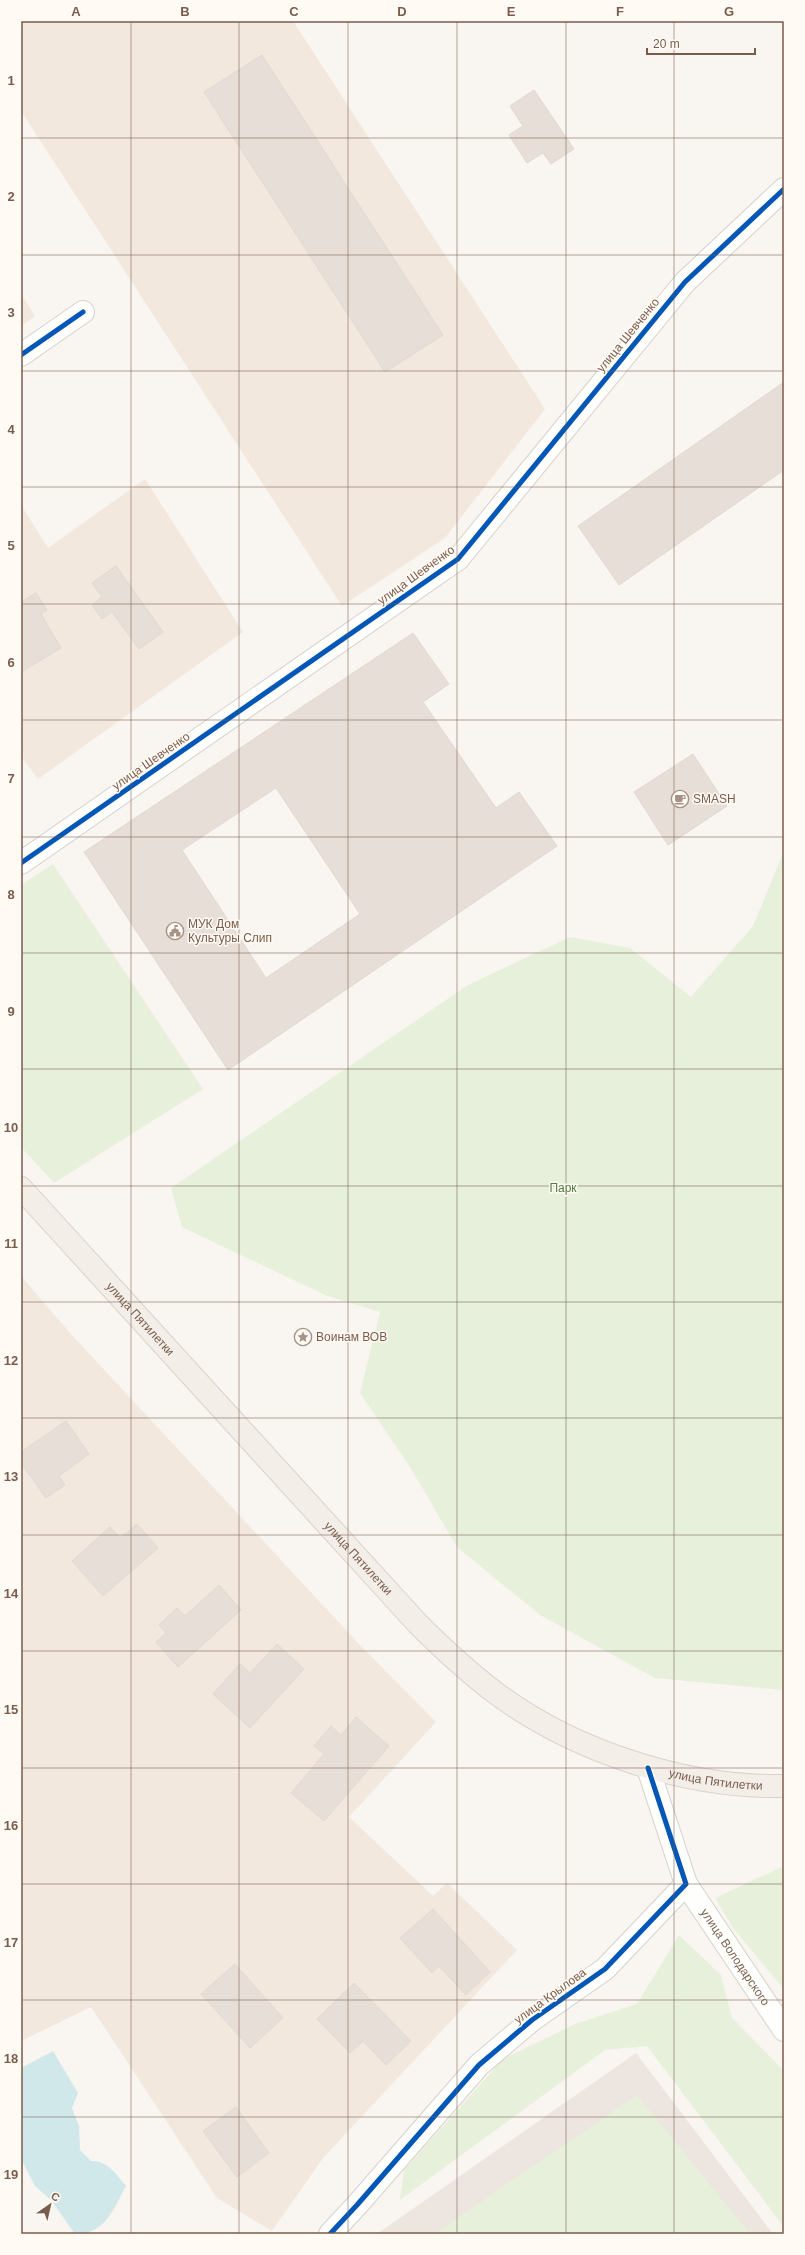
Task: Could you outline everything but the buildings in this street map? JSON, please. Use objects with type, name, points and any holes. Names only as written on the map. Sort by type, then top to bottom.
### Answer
[{"type":"main road","name":"улица Пятилетки","points":[[21,1188],[357,1559],[418,1624],[455,1660],[498,1695],[542,1723],[588,1745],[648,1768],[709,1782],[761,1787],[784,1786]]},
{"type":"street","name":"улица Шевченко","points":[[21,863],[458,559],[685,282],[784,189]]},
{"type":"street","points":[[21,355],[83,312]]},
{"type":"street","points":[[648,1768],[686,1884]]},
{"type":"street","name":"улица Володарского","points":[[686,1884],[784,2030]]},
{"type":"street","name":"улица Крылова","points":[[330,2234],[478,2065],[532,2020],[605,1969],[686,1884]]},
{"type":"shaded area","points":[[21,21],[293,21],[545,409],[445,538],[342,606],[21,111]]},
{"type":"shaded area","points":[[21,294],[35,316],[21,326]]},
{"type":"shaded area","points":[[145,479],[243,632],[38,779],[21,756],[21,505],[48,548]]},
{"type":"shaded area","points":[[21,1276],[70,1333],[358,1643],[436,1722],[349,1817],[433,1896],[447,1883],[517,1950],[323,2158],[272,2231],[217,2198],[91,2007],[21,2041]]},
{"type":"shaded area","points":[[636,2053],[773,2234],[377,2234]]},
{"type":"green space","name":"Парк","points":[[784,851],[784,1690],[655,1678],[540,1615],[457,1547],[410,1467],[360,1393],[380,1312],[325,1295],[182,1227],[171,1188],[468,985],[570,937],[630,948],[691,997],[753,926]]},
{"type":"green space","points":[[53,864],[203,1089],[54,1183],[21,1147],[21,885]]},
{"type":"green space","points":[[784,1866],[784,1989],[733,1928],[715,1898]]},
{"type":"green space","points":[[679,1935],[721,1975],[732,2018],[784,2071],[784,2227],[647,2046],[605,2050],[400,2200],[404,2170],[503,2059],[575,2024],[637,2004]]},
{"type":"green space","points":[[637,2095],[750,2234],[434,2234]]},
{"type":"water","points":[[53,2051],[78,2093],[72,2108],[79,2126],[80,2150],[91,2161],[97,2161],[106,2165],[126,2186],[107,2219],[94,2230],[86,2233],[75,2234],[51,2200],[35,2186],[21,2159],[21,2068]]},
{"type":"cycle path","points":[[21,863],[458,559],[685,282],[784,189]]},
{"type":"cycle path","points":[[21,355],[83,312]]},
{"type":"cycle path","points":[[330,2234],[479,2065],[532,2020],[605,1969],[686,1884],[648,1768]]},
{"type":"place","name":"SMASH","points":[[680,799]]},
{"type":"place","name":"МУК Дом Культуры Слип","points":[[175,931]]},
{"type":"place","name":"Воинам ВОВ","points":[[303,1337]]}]
